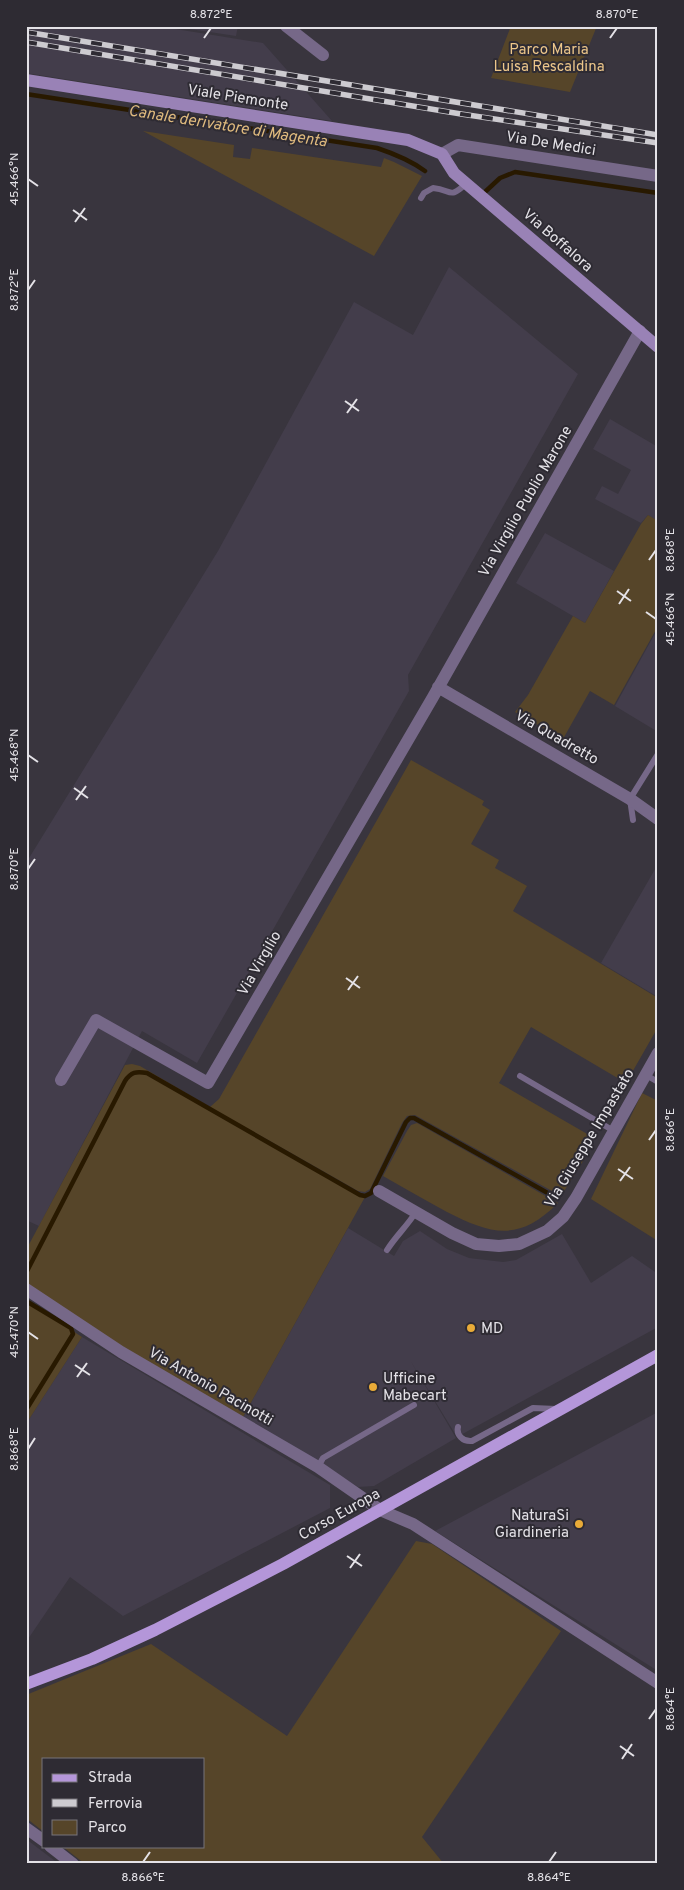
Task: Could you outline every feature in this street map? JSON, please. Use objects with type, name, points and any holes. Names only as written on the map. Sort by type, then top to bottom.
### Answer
[{"type":"main road","name":"Corso Europa","points":[[26,1684],[92,1659],[155,1630],[283,1564],[658,1354]]},
{"type":"street","points":[[286,26],[323,55]]},
{"type":"street","name":"Viale Piemonte","points":[[26,80],[408,140],[442,154]]},
{"type":"street","name":"Via De Medici","points":[[442,154],[458,145],[658,176]]},
{"type":"street","name":"Via Boffalora","points":[[442,154],[454,173],[658,347]]},
{"type":"street","name":"Via Virgilio Publio Marone","points":[[438,687],[640,331]]},
{"type":"street","name":"Via Quadretto","points":[[438,687],[630,798],[658,819]]},
{"type":"street","name":"Via Virgilio","points":[[61,1080],[96,1020],[208,1083],[438,687]]},
{"type":"street","name":"Via Giuseppe Impastato","points":[[379,1191],[476,1244],[499,1246],[519,1244],[547,1231],[563,1217],[576,1198],[658,1053]]},
{"type":"street","name":"Via Antonio Pacinotti","points":[[26,1289],[121,1352],[318,1467],[380,1510],[413,1524],[658,1683]]},
{"type":"street","points":[[26,1828],[42,1840]]},
{"type":"street","points":[[53,1848],[73,1864]]},
{"type":"lane","points":[[421,198],[424,193],[433,188],[449,194],[454,193],[467,183]]},
{"type":"lane","points":[[633,820],[630,798],[658,754]]},
{"type":"lane","points":[[646,1075],[658,1082]]},
{"type":"lane","points":[[520,1076],[614,1131]]},
{"type":"lane","points":[[387,1250],[395,1236],[410,1222],[416,1212]]},
{"type":"lane","points":[[318,1467],[323,1458],[414,1405]]},
{"type":"lane","points":[[458,1427],[458,1432],[462,1438],[466,1441],[472,1441],[533,1408],[562,1409]]},
{"type":"shaded area","points":[[26,26],[157,26],[263,43],[332,121],[26,73]]},
{"type":"shaded area","points":[[170,26],[238,26],[236,36]]},
{"type":"shaded area","points":[[449,267],[578,374],[408,675],[409,691],[197,1063],[142,1031],[39,1226],[26,1220],[26,863],[218,551],[354,302],[413,335]]},
{"type":"shaded area","points":[[610,419],[658,447],[657,521],[648,515],[641,523],[595,499],[602,486],[618,494],[631,470],[593,449]]},
{"type":"shaded area","points":[[545,533],[614,571],[585,623],[516,583]]},
{"type":"shaded area","points":[[658,628],[658,732],[615,706]]},
{"type":"shaded area","points":[[658,864],[658,997],[601,963]]},
{"type":"shaded area","points":[[348,1228],[394,1256],[403,1241],[420,1231],[447,1249],[469,1258],[503,1262],[516,1260],[562,1234],[591,1283],[632,1256],[658,1274],[658,1327],[457,1437],[410,1360],[456,1438],[374,1486],[358,1487],[243,1417]]},
{"type":"shaded area","points":[[82,1337],[330,1485],[330,1508],[123,1616],[70,1577],[26,1642],[26,1424]]},
{"type":"shaded area","points":[[658,1412],[658,1671],[435,1531]]},
{"type":"shaded area","points":[[26,1839],[59,1864],[26,1864]]},
{"type":"green space","name":"Parco Maria Luisa Rescaldina","points":[[511,26],[597,26],[570,92],[491,78]]},
{"type":"green space","points":[[143,131],[234,145],[233,157],[250,159],[252,148],[381,167],[384,158],[422,176],[374,256]]},
{"type":"green space","points":[[648,515],[658,521],[658,626],[614,705],[590,691],[563,739],[515,712],[528,695],[573,616],[585,623],[641,524]]},
{"type":"green space","points":[[411,760],[484,801],[482,805],[490,810],[471,844],[499,860],[495,868],[527,886],[513,911],[658,998],[656,1020],[658,1027],[626,1083],[531,1027],[499,1083],[589,1135],[579,1154],[585,1158],[561,1196],[415,1115],[407,1116],[402,1123],[370,1189],[365,1192],[358,1191],[245,1127],[365,1197],[243,1417],[117,1345],[26,1287],[26,1250],[125,1065],[140,1066],[210,1107],[219,1099]]},
{"type":"green space","points":[[642,1093],[658,1101],[658,1241],[591,1199]]},
{"type":"green space","points":[[417,1123],[558,1203],[544,1216],[531,1224],[505,1231],[492,1230],[463,1220],[383,1176],[407,1131],[411,1125]]},
{"type":"green space","points":[[26,1300],[82,1337],[26,1424]]},
{"type":"green space","points":[[416,1541],[432,1544],[561,1631],[422,1837],[444,1864],[85,1864],[65,1848],[205,1848],[205,1758],[42,1758],[42,1830],[26,1818],[26,1695],[151,1644],[287,1736]]},
{"type":"waterway","name":"Canale derivatore di Magenta","points":[[26,94],[377,148],[402,158],[425,171]]},
{"type":"waterway","name":"Canale derivatore di Magenta","points":[[486,191],[500,178],[515,172],[658,193]]},
{"type":"waterway","points":[[26,1273],[125,1081],[129,1076],[137,1072],[147,1073],[360,1195],[365,1196],[371,1193],[406,1122],[410,1118],[414,1118],[553,1196]]},
{"type":"waterway","points":[[26,1301],[71,1328],[73,1334],[26,1410]]},
{"type":"railway","points":[[26,32],[658,135]]},
{"type":"railway","points":[[26,42],[461,114],[658,143]]},
{"type":"place","name":"MD","points":[[471,1328]]},
{"type":"place","name":"Ufficine Mabecart","points":[[373,1387]]},
{"type":"place","name":"NaturaSi Giardineria","points":[[579,1524]]}]
